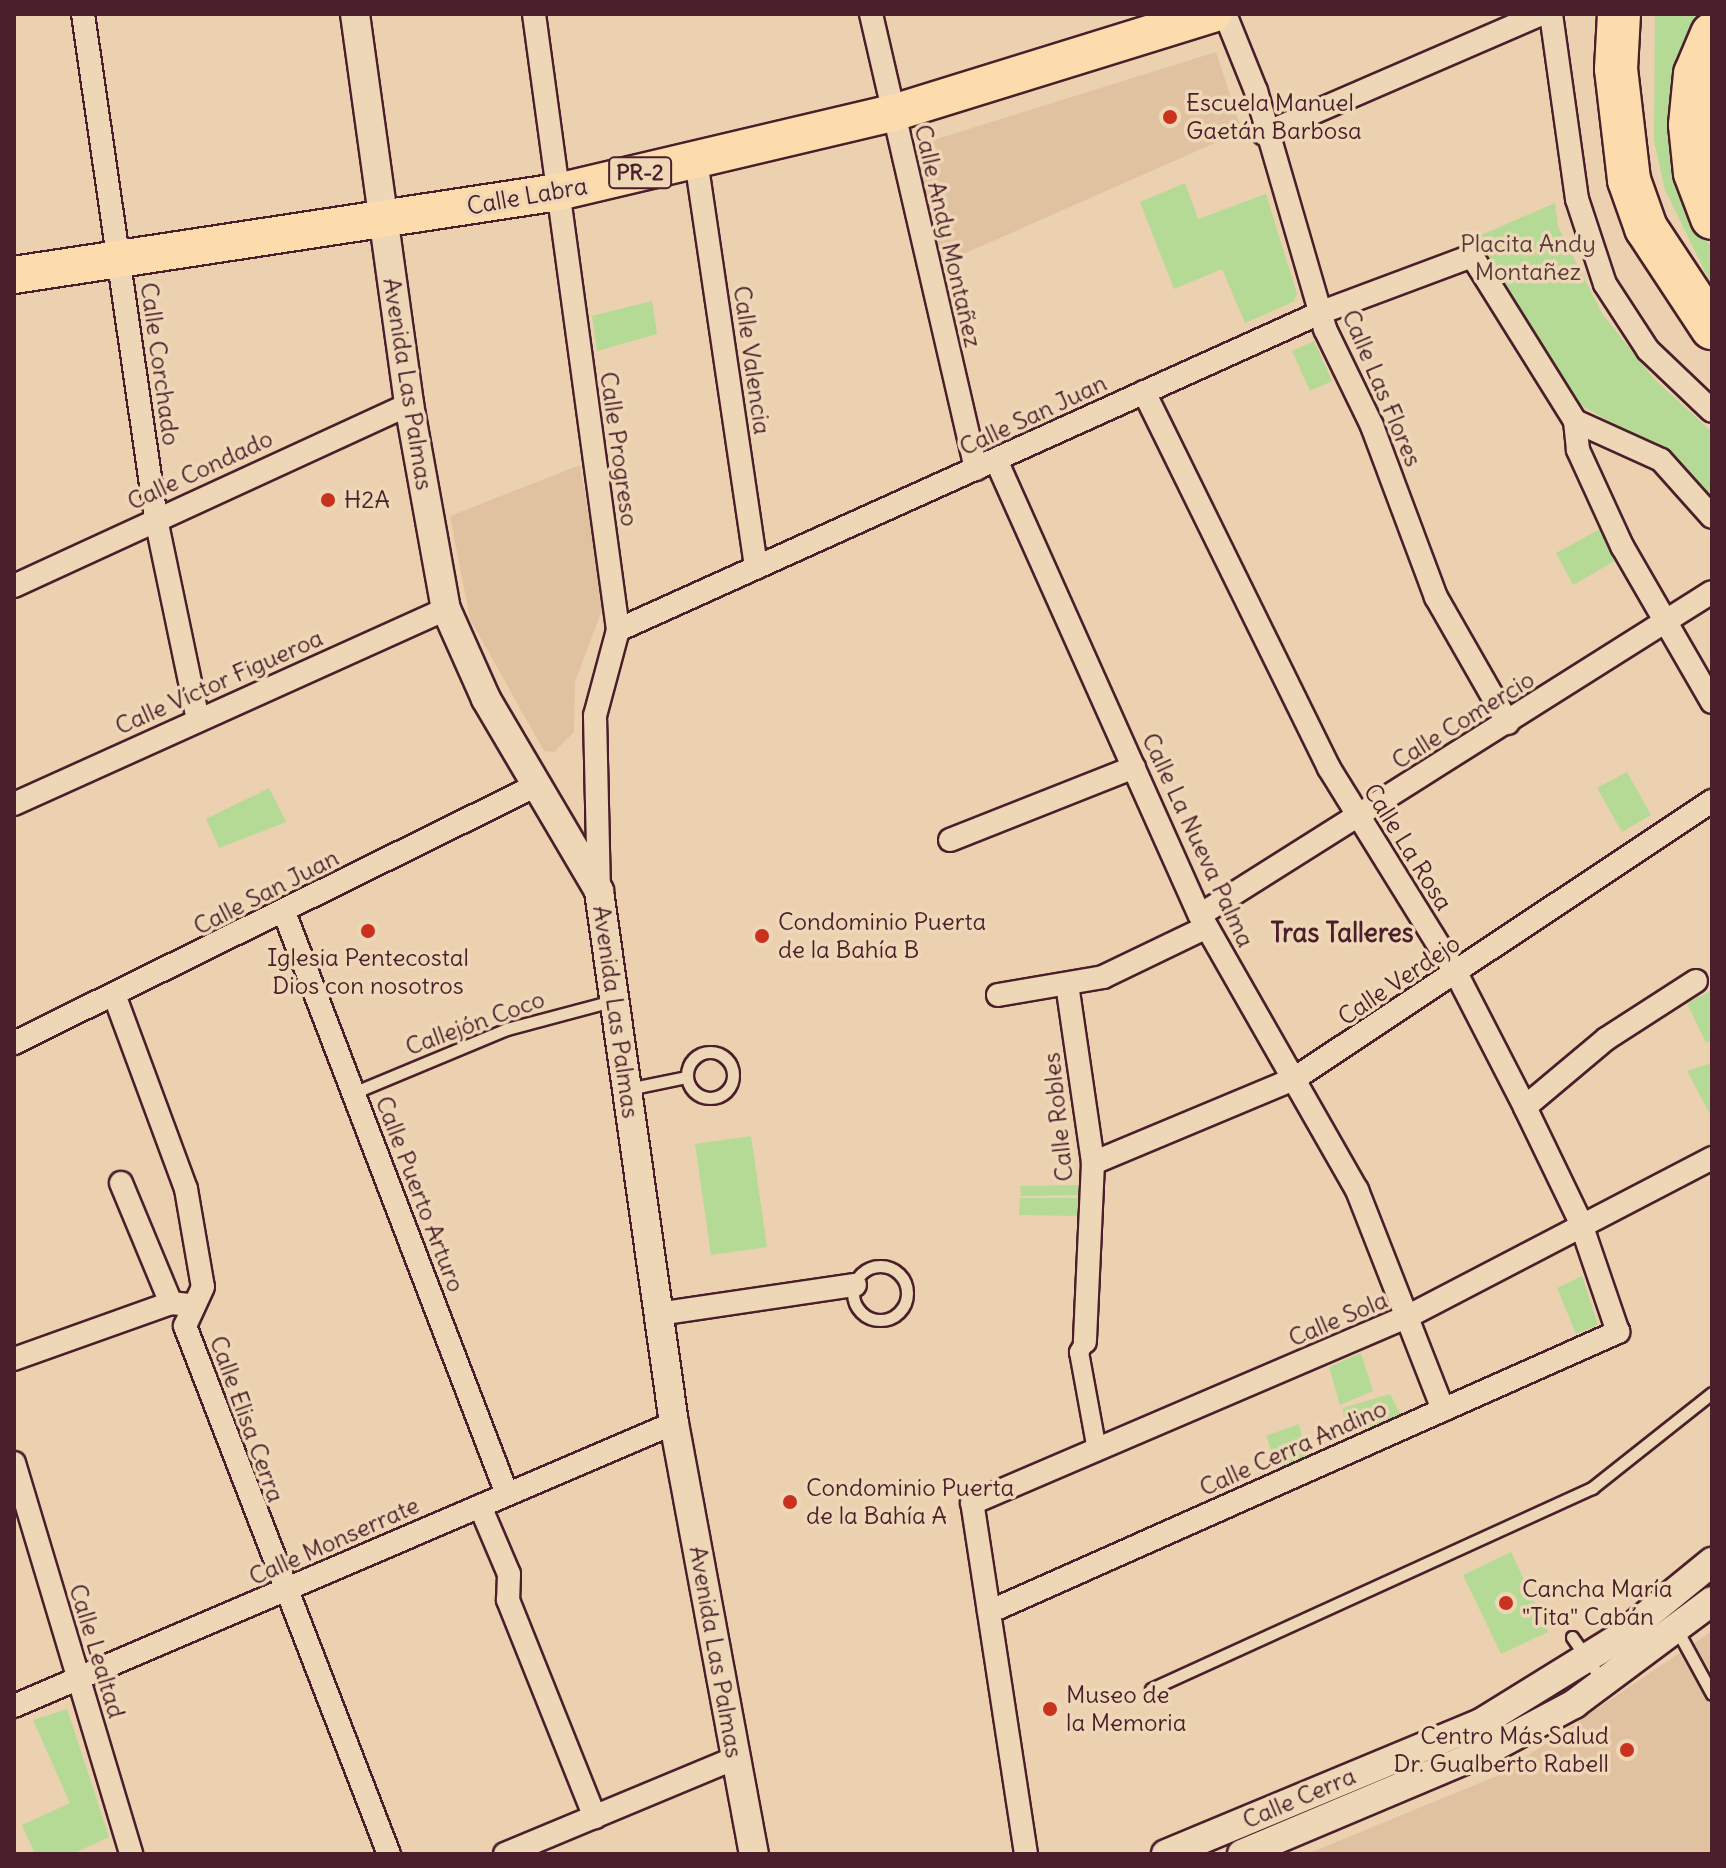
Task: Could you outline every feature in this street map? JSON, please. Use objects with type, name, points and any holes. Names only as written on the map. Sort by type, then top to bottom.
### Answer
[{"type":"highway","points":[[1619,14],[1619,128],[1629,180],[1646,228],[1712,328]]},
{"type":"highway","points":[[1712,34],[1695,74],[1690,125],[1695,173],[1712,218]]},
{"type":"main road","name":"Calle Labra","points":[[14,275],[385,221],[558,192],[893,113],[1213,14]]},
{"type":"street","name":"Calle Corchado","points":[[83,14],[156,519],[198,720]]},
{"type":"street","name":"Avenida Las Palmas","points":[[355,14],[409,404],[446,609],[486,699],[539,784],[599,891],[674,1423],[754,1854]]},
{"type":"street","name":"Calle Progreso","points":[[534,14],[618,630],[595,716],[599,891]]},
{"type":"street","name":"Calle Andy Montañez","points":[[871,14],[893,113],[986,465]]},
{"type":"street","name":"Calle Las Flores","points":[[1225,14],[1322,312],[1436,597],[1508,723]]},
{"type":"street","points":[[1264,134],[1541,14]]},
{"type":"street","points":[[1551,14],[1577,199],[1605,284],[1648,350],[1712,411]]},
{"type":"street","name":"Calle Valencia","points":[[696,160],[756,568]]},
{"type":"street","name":"Calle San Juan","points":[[618,630],[1322,312],[1472,256],[1575,421]]},
{"type":"street","name":"Calle La Rosa","points":[[1144,392],[1357,817],[1456,973],[1525,1107],[1580,1221],[1618,1332]]},
{"type":"street","name":"Calle Condado","points":[[14,586],[409,404]]},
{"type":"street","points":[[1575,421],[1661,460],[1712,517]]},
{"type":"street","points":[[1575,421],[1578,450],[1622,546],[1670,622],[1712,702]]},
{"type":"street","name":"Calle La Nueva Palma","points":[[986,465],[1134,767],[1203,921],[1357,1190],[1443,1410]]},
{"type":"street","name":"Calle Comercio","points":[[998,995],[1067,984],[1129,968],[1357,817],[1670,622],[1712,592]]},
{"type":"street","name":"Calle Víctor Figueroa","points":[[14,804],[446,609]]},
{"type":"street","points":[[950,840],[1134,767]]},
{"type":"street","name":"Calle San Juan","points":[[14,1043],[115,997],[539,784]]},
{"type":"street","name":"Calle Verdejo","points":[[1093,1163],[1294,1079],[1712,801]]},
{"type":"street","name":"Calle Puerto Arturo","points":[[284,912],[507,1494]]},
{"type":"street","points":[[1525,1107],[1606,1039],[1696,981]]},
{"type":"street","name":"Calle Robles","points":[[1067,984],[1093,1163],[1085,1342]]},
{"type":"street","name":"Calle Elisa Cerra","points":[[115,997],[186,1189],[203,1287],[180,1304],[185,1326],[284,1592],[389,1854]]},
{"type":"street","name":"Calle Sola","points":[[989,1612],[972,1503],[1407,1317],[1580,1221],[1712,1158]]},
{"type":"street","points":[[14,1359],[180,1304],[121,1183]]},
{"type":"street","points":[[658,1314],[855,1285]]},
{"type":"street","name":"Calle Cerra Andino","points":[[989,1612],[1618,1332]]},
{"type":"street","points":[[1085,1342],[1079,1352],[1097,1450]]},
{"type":"street","name":"Calle Monserrate","points":[[14,1706],[674,1423]]},
{"type":"street","name":"Calle Lealtad","points":[[14,1463],[131,1854]]},
{"type":"street","points":[[480,1506],[509,1574],[508,1600],[595,1817]]},
{"type":"street","name":"Calle Cerra","points":[[1166,1854],[1481,1723],[1579,1648],[1658,1607],[1712,1562]]},
{"type":"street","name":"Calle Cerra","points":[[1242,1854],[1488,1750],[1605,1683],[1712,1601]]},
{"type":"street","points":[[989,1612],[1026,1854]]},
{"type":"street","points":[[505,1854],[736,1758]]},
{"type":"lane","name":"Callejón Coco","points":[[353,1093],[507,1029],[615,1000]]},
{"type":"lane","points":[[707,1051],[724,1056],[733,1073],[728,1090],[712,1099],[695,1093],[686,1077],[691,1060],[707,1051]]},
{"type":"lane","points":[[627,1089],[686,1077]]},
{"type":"lane","points":[[885,1267],[902,1279],[906,1299],[895,1316],[874,1320],[857,1308],[855,1285],[865,1271],[885,1267]]},
{"type":"lane","points":[[1151,1689],[1620,1472],[1712,1393]]},
{"type":"lane","points":[[1521,1519],[1525,1533]]},
{"type":"lane","points":[[1658,1607],[1678,1630],[1712,1694]]},
{"type":"lane","points":[[1579,1648],[1605,1683]]},
{"type":"shaded area","points":[[1216,52],[1242,131],[943,263],[917,155],[927,142]]},
{"type":"shaded area","points":[[580,465],[604,605],[575,682],[574,732],[554,752],[544,751],[470,619],[450,516]]},
{"type":"shaded area","name":"Centro Más Salud Dr. Gualberto Rabell","points":[[1712,1631],[1712,1854],[1307,1854],[1499,1775]]},
{"type":"green space","points":[[1655,14],[1709,14],[1675,98],[1670,151],[1694,228],[1712,247],[1712,286],[1665,190],[1654,141]]},
{"type":"green space","points":[[1185,183],[1198,219],[1266,194],[1297,294],[1293,302],[1245,323],[1222,269],[1174,289],[1140,202]]},
{"type":"green space","name":"Placita Andy Montañez","points":[[1555,203],[1558,227],[1603,315],[1654,379],[1712,432],[1712,499],[1660,451],[1581,405],[1537,350],[1472,239]]},
{"type":"green space","points":[[652,301],[657,334],[597,351],[592,316]]},
{"type":"green space","points":[[1314,341],[1332,381],[1310,391],[1292,351]]},
{"type":"green space","points":[[1602,528],[1618,559],[1573,585],[1556,553]]},
{"type":"green space","points":[[1627,772],[1651,815],[1622,832],[1597,788]]},
{"type":"green space","points":[[269,788],[286,822],[219,848],[206,819]]},
{"type":"green space","points":[[1711,991],[1712,1040],[1706,1043],[1687,1003]]},
{"type":"green space","points":[[1712,1063],[1712,1118],[1687,1071]]},
{"type":"green space","points":[[751,1136],[767,1247],[711,1255],[695,1144]]},
{"type":"green space","points":[[1080,1185],[1078,1195],[1021,1196],[1020,1186]]},
{"type":"green space","points":[[1020,1198],[1078,1198],[1077,1216],[1019,1215]]},
{"type":"green space","points":[[1582,1276],[1598,1325],[1576,1334],[1557,1288]]},
{"type":"green space","points":[[1361,1353],[1373,1391],[1340,1405],[1329,1367]]},
{"type":"green space","points":[[1390,1394],[1401,1415],[1346,1436],[1343,1408]]},
{"type":"green space","points":[[1299,1424],[1308,1459],[1278,1471],[1266,1436]]},
{"type":"green space","name":"Cancha María \"Tita\" Cabán","points":[[1511,1552],[1548,1632],[1501,1654],[1463,1575]]},
{"type":"green space","points":[[67,1709],[109,1837],[72,1854],[35,1854],[22,1825],[70,1803],[33,1720]]},
{"type":"place","name":"Escuela Manuel Gaetán Barbosa","points":[[1170,117]]},
{"type":"place","name":"H2A","points":[[328,500]]},
{"type":"place","name":"Iglesia Pentecostal Dios con nosotros","points":[[368,931]]},
{"type":"place","name":"Condominio Puerta de la Bahía B","points":[[762,936]]},
{"type":"place","name":"Condominio Puerta de la Bahía A","points":[[790,1502]]},
{"type":"place","name":"Cancha María \"Tita\" Cabán","points":[[1506,1603]]},
{"type":"place","name":"Museo de la Memoria","points":[[1050,1709]]},
{"type":"place","name":"Centro Más Salud Dr. Gualberto Rabell","points":[[1627,1750]]},
{"type":"district","name":"Tras Talleres","points":[[1342,933]]}]
